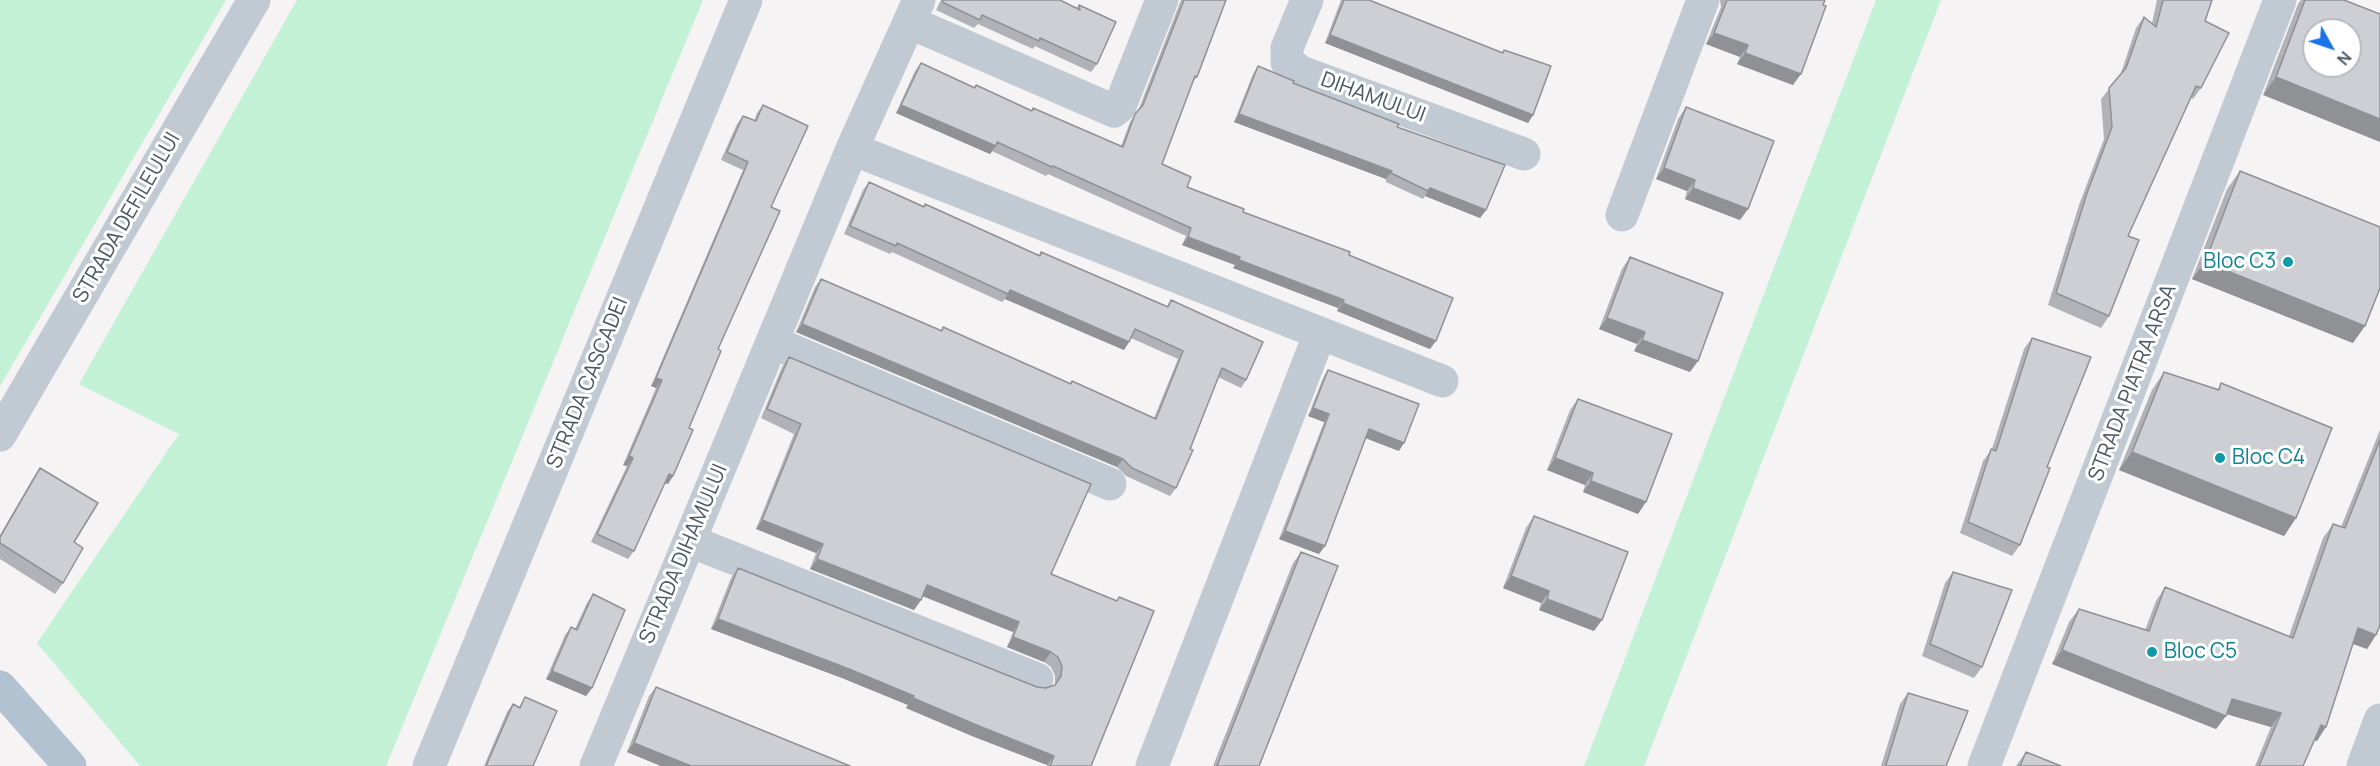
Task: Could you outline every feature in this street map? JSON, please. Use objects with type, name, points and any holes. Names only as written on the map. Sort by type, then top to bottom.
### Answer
[{"type":"main road","points":[[0,687],[70,766]]},
{"type":"street","name":"STRADA DEFILEULUI","points":[[0,435],[254,0]]},
{"type":"street","name":"STRADA CASCADEI","points":[[429,766],[746,0]]},
{"type":"street","points":[[914,11],[1114,111],[1120,106],[1162,0]]},
{"type":"street","name":"DIHAMULUI","points":[[1307,0],[1287,48],[1287,62],[1301,72],[1524,154]]},
{"type":"street","points":[[1623,215],[1703,0]]},
{"type":"street","name":"STRADA PIATRA ARSA","points":[[1984,766],[2280,0]]},
{"type":"street","name":"STRADA DIHAMULUI","points":[[596,766],[852,149],[914,11]]},
{"type":"street","points":[[852,149],[1442,381]]},
{"type":"street","points":[[1152,766],[1320,333]]},
{"type":"street","points":[[772,342],[1110,484]]},
{"type":"street","points":[[690,541],[1037,679]]},
{"type":"street","points":[[2363,766],[2380,720]]},
{"type":"green space","points":[[0,0],[226,0],[0,386]]},
{"type":"green space","points":[[297,0],[703,0],[386,766],[140,766],[37,643],[179,434],[79,384]]},
{"type":"green space","points":[[1876,0],[1941,0],[1644,766],[1584,766]]},
{"type":"building","points":[[943,0],[1060,0],[1080,10],[1079,5],[1116,22],[1097,64],[982,15],[980,20],[942,2]]},
{"type":"building","points":[[1184,0],[1226,0],[1162,164],[1191,177],[1187,187],[1244,209],[1243,212],[1350,252],[1349,255],[1453,298],[1436,341],[1343,303],[1344,300],[1239,260],[1240,257],[1188,237],[1191,228],[1053,166],[997,142],[996,146],[901,105],[921,63],[975,88],[976,85],[1032,111],[1033,108],[1123,147],[1135,114],[1143,105]]},
{"type":"building","points":[[1344,0],[1369,0],[1503,53],[1504,50],[1551,66],[1533,115],[1330,35]]},
{"type":"building","points":[[1727,0],[1825,0],[1823,5],[1826,6],[1801,74],[1745,53],[1748,45],[1714,33]]},
{"type":"building","points":[[2163,0],[2212,0],[2205,21],[2229,33],[2201,88],[2196,86],[2128,236],[2139,240],[2109,316],[2056,293],[2087,193],[2112,127],[2109,88],[2126,68],[2144,17],[2156,27]]},
{"type":"building","points":[[2305,0],[2344,0],[2380,14],[2380,119],[2276,77]]},
{"type":"building","points":[[1258,66],[1294,81],[1293,83],[1399,124],[1397,127],[1505,165],[1486,210],[1430,188],[1428,191],[1391,173],[1392,171],[1239,114]]},
{"type":"building","points":[[763,105],[808,126],[771,207],[780,211],[718,349],[721,351],[689,428],[693,430],[673,476],[669,474],[634,551],[597,534],[633,458],[629,456],[662,380],[656,378],[748,162],[727,152],[743,116],[756,121]]},
{"type":"building","points":[[1686,107],[1774,141],[1748,209],[1693,188],[1695,180],[1664,168]]},
{"type":"building","name":"Bloc C3","points":[[2240,171],[2380,227],[2380,288],[2365,326],[2205,262]]},
{"type":"building","points":[[869,182],[924,207],[925,204],[1040,256],[1041,252],[1168,307],[1171,300],[1263,342],[1246,380],[1222,368],[1190,449],[1193,450],[1176,488],[1132,468],[1123,459],[802,324],[821,279],[942,331],[943,327],[1156,419],[1183,351],[1135,329],[1129,342],[1010,290],[1008,294],[897,243],[896,246],[850,226]]},
{"type":"building","points":[[1630,257],[1723,293],[1698,361],[1642,340],[1645,332],[1607,318]]},
{"type":"building","points":[[2032,338],[2091,357],[2047,467],[2050,468],[2020,545],[1968,522],[1991,449],[1996,451]]},
{"type":"building","points":[[789,357],[1091,484],[1051,574],[1117,601],[1119,597],[1154,611],[1091,766],[1050,766],[1054,756],[849,669],[718,619],[738,568],[1037,687],[1046,688],[1055,685],[1061,676],[1062,666],[1058,657],[1013,637],[1019,622],[927,585],[921,600],[817,559],[823,544],[762,520],[801,424],[767,409]]},
{"type":"building","points":[[1328,370],[1419,404],[1404,443],[1369,429],[1325,546],[1285,531],[1329,414],[1313,408]]},
{"type":"building","name":"Bloc C4","points":[[2164,372],[2219,390],[2221,383],[2332,428],[2296,518],[2132,452]]},
{"type":"building","points":[[1578,399],[1672,434],[1646,502],[1591,481],[1593,473],[1555,458]]},
{"type":"building","points":[[2380,440],[2380,625],[2376,635],[2358,628],[2326,727],[2321,725],[2303,766],[2259,766],[2281,713],[2232,699],[2226,716],[2062,650],[2079,609],[2149,631],[2165,587],[2293,638],[2333,524],[2345,528]]},
{"type":"building","points":[[40,468],[98,503],[74,542],[83,548],[63,583],[0,543],[0,537]]},
{"type":"building","points":[[1534,516],[1628,552],[1602,620],[1547,599],[1549,591],[1511,576]]},
{"type":"building","points":[[1301,552],[1338,566],[1259,766],[1217,766]]},
{"type":"building","points":[[1953,572],[2012,590],[1982,667],[1930,644]]},
{"type":"building","points":[[593,594],[625,610],[592,688],[552,671],[571,627],[577,630]]},
{"type":"building","points":[[656,687],[850,766],[691,766],[634,743]]},
{"type":"building","points":[[1908,693],[1968,711],[1946,766],[1886,765]]},
{"type":"building","points":[[525,697],[557,711],[533,766],[486,766],[513,704],[520,708]]},
{"type":"building","points":[[2026,752],[2061,766],[2020,766]]},
{"type":"place","name":"Bloc C3","points":[[2288,262]]},
{"type":"place","name":"Bloc C4","points":[[2220,458]]},
{"type":"place","name":"Bloc C5","points":[[2152,652]]}]
